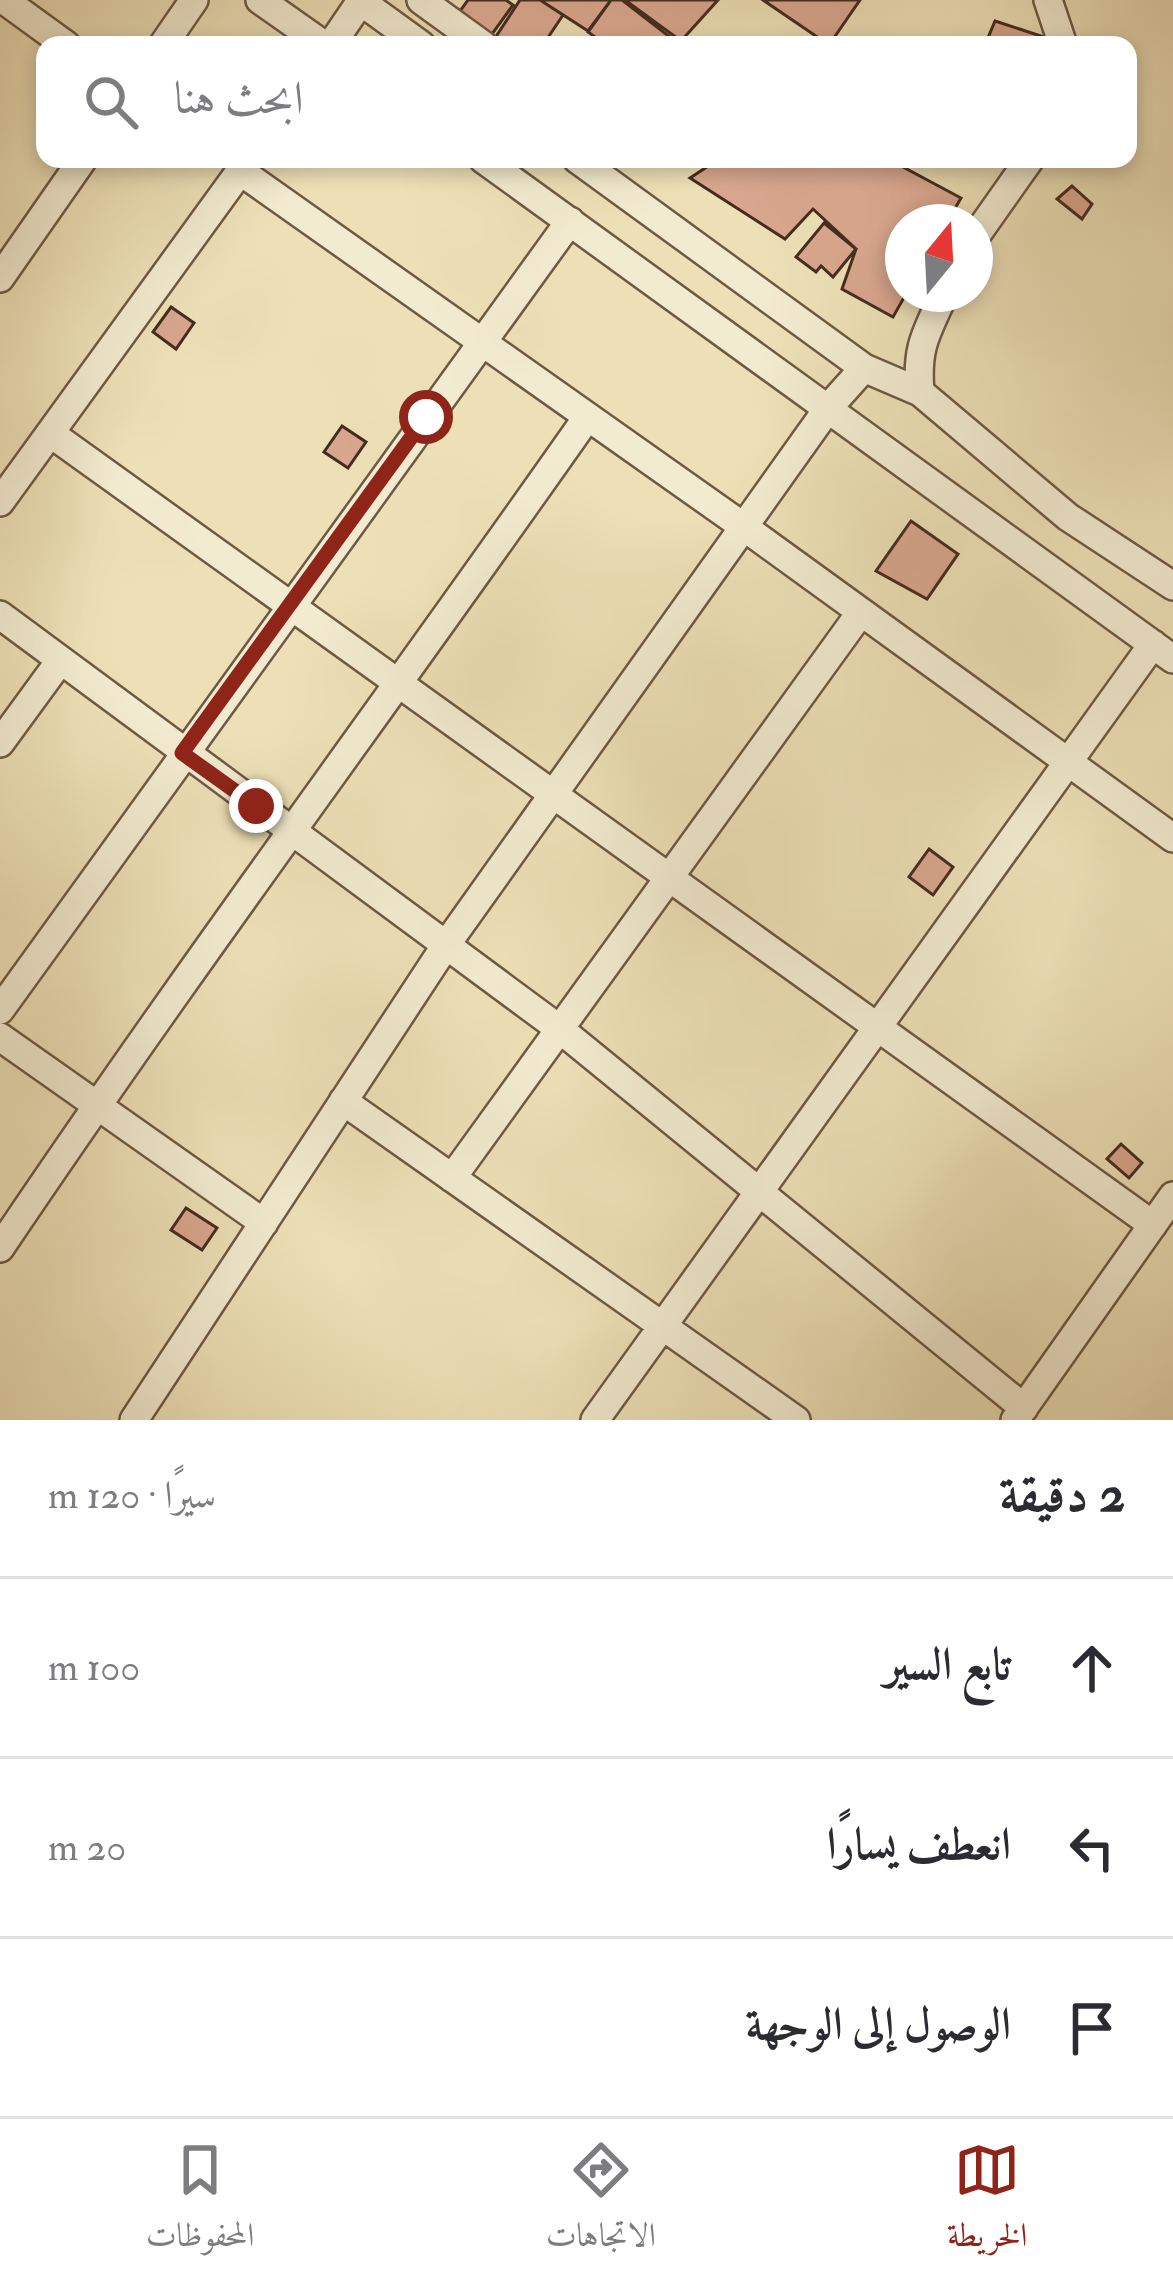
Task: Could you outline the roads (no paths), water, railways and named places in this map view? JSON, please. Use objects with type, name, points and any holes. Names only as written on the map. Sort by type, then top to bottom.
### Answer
[{"type":"street","points":[[4,0],[54,36]]},
{"type":"street","points":[[169,36],[194,0]]},
{"type":"street","points":[[260,0],[314,36]]},
{"type":"street","points":[[421,0],[471,36]]},
{"type":"street","points":[[1048,0],[1060,36]]},
{"type":"street","points":[[334,36],[360,1],[409,36]]},
{"type":"street","points":[[0,278],[77,168]]},
{"type":"street","points":[[0,502],[242,168]]},
{"type":"street","points":[[248,168],[586,419],[1173,838]]},
{"type":"street","points":[[496,168],[1163,652],[1068,765],[595,1420]]},
{"type":"street","points":[[589,168],[864,368],[920,392],[1068,518],[1173,586]]},
{"type":"street","points":[[993,211],[1024,168]]},
{"type":"street","points":[[0,1010],[570,221]]},
{"type":"street","points":[[920,392],[917,361],[923,332],[934,312]]},
{"type":"street","points":[[143,1416],[446,945],[829,407],[864,368]]},
{"type":"street","points":[[0,1248],[96,1105],[586,419]]},
{"type":"street","points":[[50,433],[1154,1225]]},
{"type":"street","points":[[452,1178],[861,612]]},
{"type":"street","points":[[0,615],[561,1030],[1020,1414],[1173,1196]]},
{"type":"street","points":[[0,742],[61,661]]},
{"type":"street","points":[[0,1037],[264,1223]]},
{"type":"street","points":[[344,1101],[779,1415]]}]
